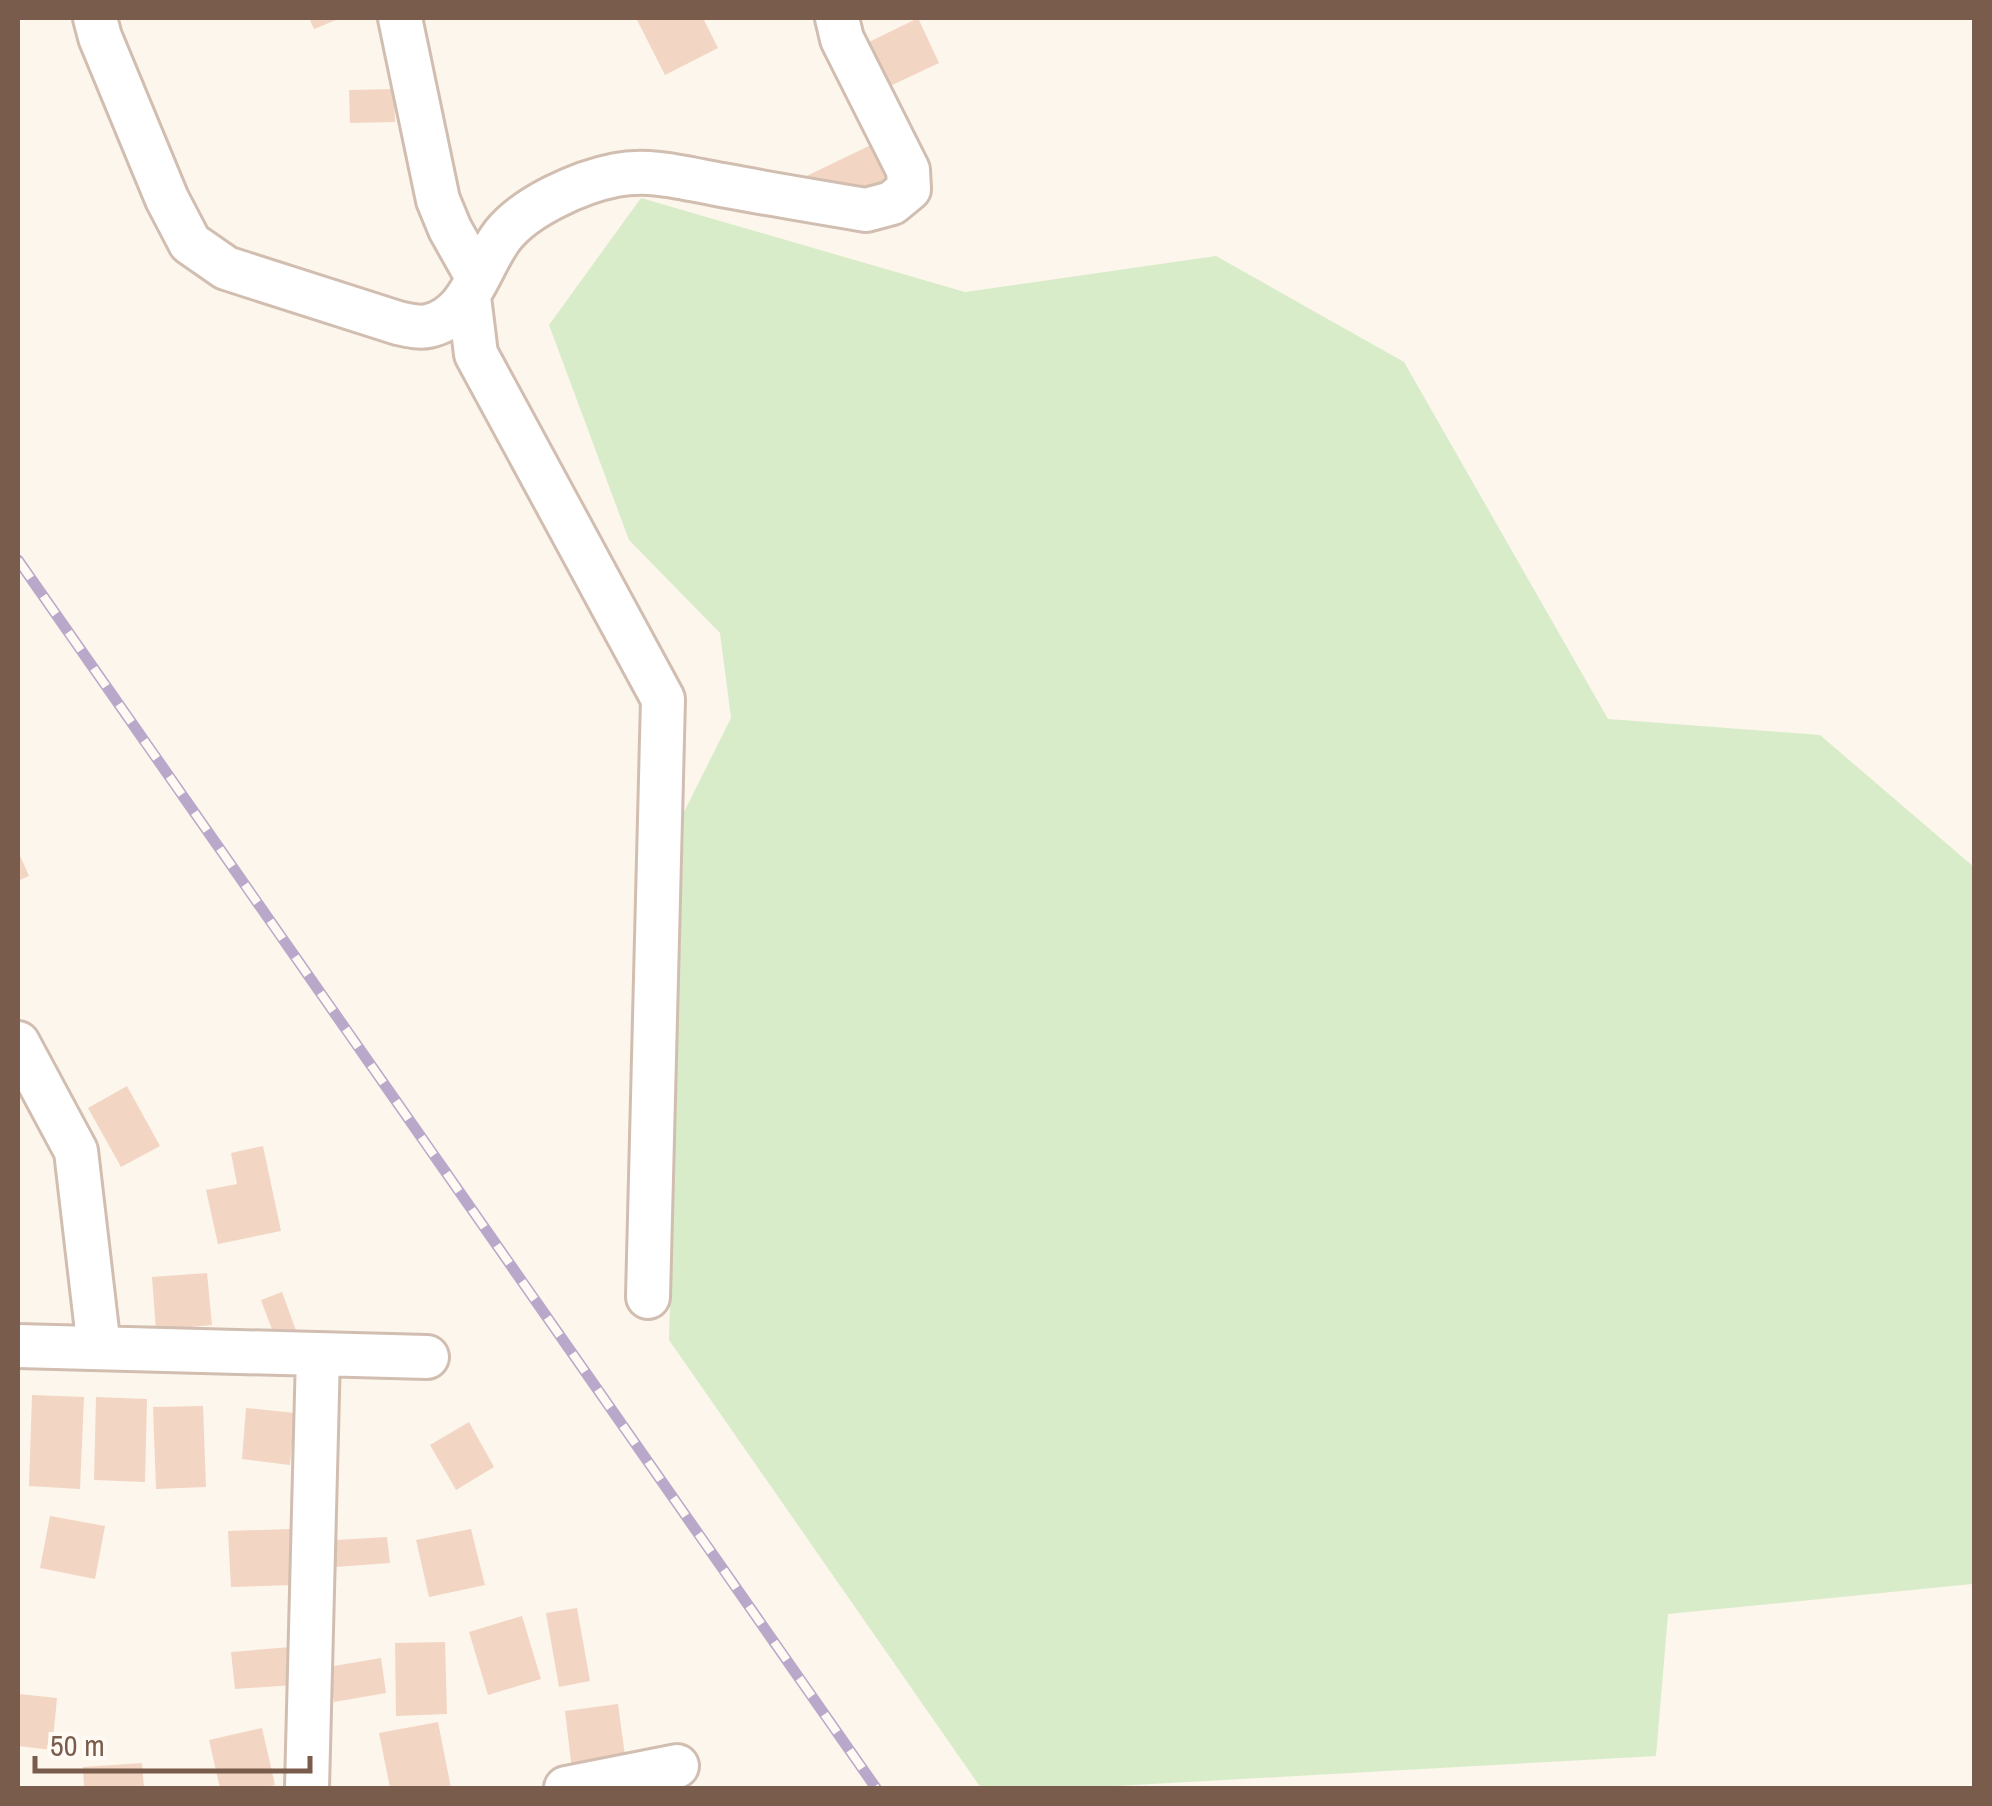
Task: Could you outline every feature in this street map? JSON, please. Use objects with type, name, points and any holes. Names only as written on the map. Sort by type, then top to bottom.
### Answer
[{"type":"street","points":[[95,18],[167,200],[190,243],[226,268],[398,323],[426,327],[447,318],[473,287],[503,235],[525,213],[580,186],[618,174],[654,173],[866,210],[892,203],[908,188],[908,170],[842,39],[838,18]]},
{"type":"street","points":[[400,18],[438,200],[473,287],[476,354],[663,699],[648,1297]]},
{"type":"street","points":[[18,1043],[76,1152],[99,1348]]},
{"type":"street","points":[[18,1346],[427,1357]]},
{"type":"street","points":[[307,1788],[318,1354]]},
{"type":"street","points":[[566,1788],[677,1766]]},
{"type":"green space","points":[[641,198],[965,292],[1216,256],[1404,362],[1608,719],[1820,735],[1974,867],[1972,1584],[1668,1614],[1656,1756],[1080,1788],[981,1788],[669,1340],[684,812],[731,718],[720,633],[629,540],[549,325]]},
{"type":"building","points":[[309,18],[341,18],[314,29]]},
{"type":"building","points":[[636,18],[703,18],[718,48],[665,75]]},
{"type":"building","points":[[918,18],[939,63],[888,87],[867,43]]},
{"type":"building","points":[[394,89],[395,122],[350,123],[349,90]]},
{"type":"building","points":[[875,143],[899,195],[790,184]]},
{"type":"building","points":[[18,851],[29,876],[18,881]]},
{"type":"building","points":[[127,1086],[160,1146],[121,1167],[88,1108]]},
{"type":"building","points":[[263,1146],[281,1231],[218,1244],[206,1190],[237,1184],[231,1153]]},
{"type":"building","points":[[207,1273],[212,1325],[156,1330],[152,1277]]},
{"type":"building","points":[[282,1292],[298,1336],[277,1343],[261,1300]]},
{"type":"building","points":[[32,1395],[84,1397],[80,1489],[29,1486]]},
{"type":"building","points":[[96,1397],[147,1399],[145,1482],[94,1480]]},
{"type":"building","points":[[203,1406],[206,1487],[156,1489],[153,1407]]},
{"type":"building","points":[[246,1408],[295,1413],[290,1465],[242,1459]]},
{"type":"building","points":[[469,1422],[494,1467],[456,1490],[430,1445]]},
{"type":"building","points":[[50,1516],[105,1526],[95,1579],[40,1568]]},
{"type":"building","points":[[291,1529],[293,1585],[231,1587],[228,1531]]},
{"type":"building","points":[[471,1529],[485,1585],[429,1597],[416,1540]]},
{"type":"building","points":[[387,1537],[390,1563],[322,1568],[320,1541]]},
{"type":"building","points":[[577,1608],[590,1681],[559,1687],[546,1613]]},
{"type":"building","points":[[522,1616],[541,1679],[488,1695],[469,1632]]},
{"type":"building","points":[[445,1642],[447,1714],[396,1716],[395,1643]]},
{"type":"building","points":[[291,1647],[294,1685],[235,1689],[231,1652]]},
{"type":"building","points":[[381,1658],[386,1693],[334,1702],[328,1667]]},
{"type":"building","points":[[19,1694],[57,1698],[52,1750],[18,1746]]},
{"type":"building","points":[[618,1704],[626,1763],[572,1770],[565,1711]]},
{"type":"building","points":[[438,1722],[451,1788],[390,1788],[379,1733]]},
{"type":"building","points":[[262,1728],[275,1785],[220,1788],[209,1740]]},
{"type":"building","points":[[142,1763],[144,1788],[84,1788],[83,1767]]},
{"type":"railway","points":[[18,560],[876,1788]]}]
